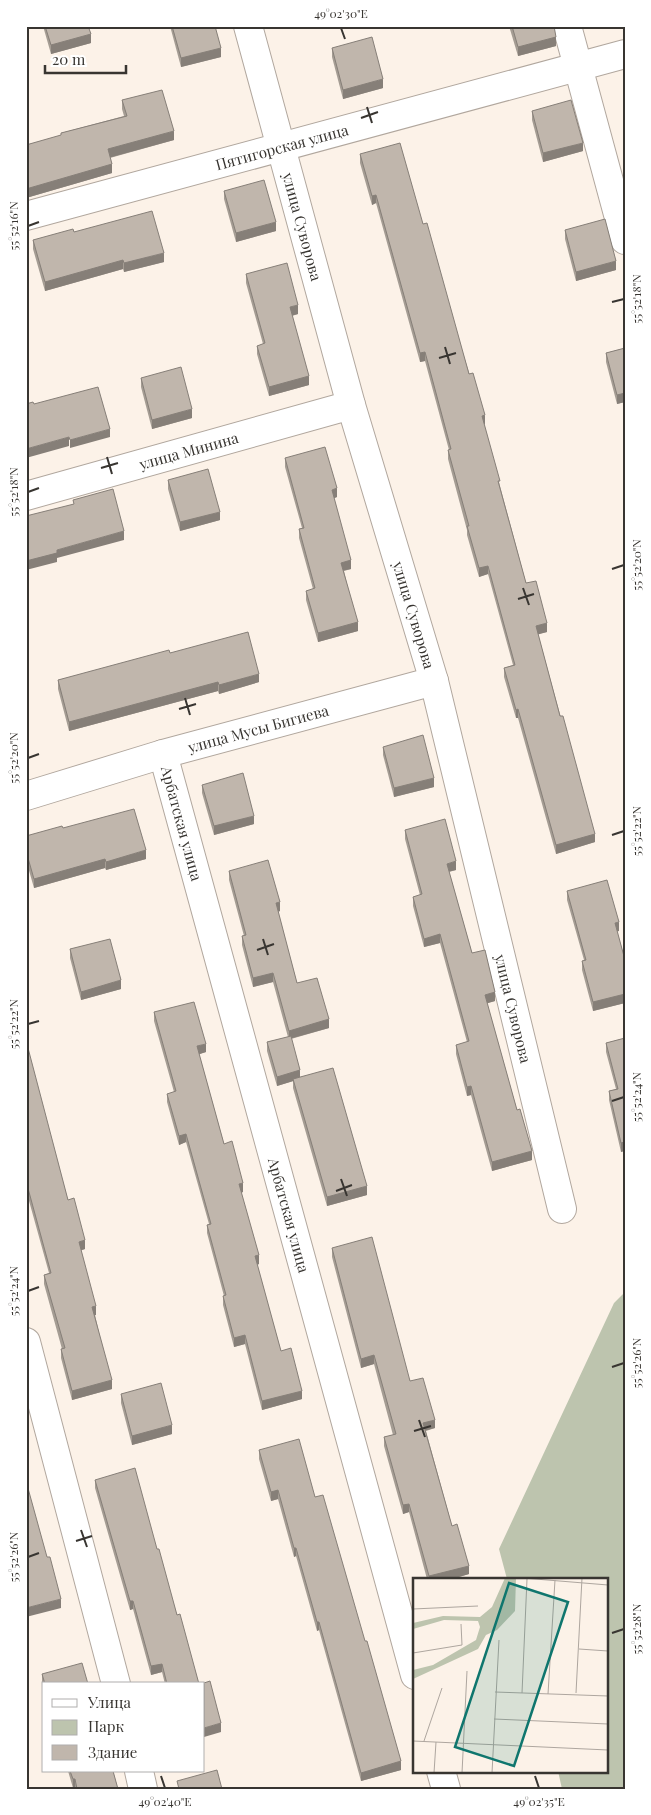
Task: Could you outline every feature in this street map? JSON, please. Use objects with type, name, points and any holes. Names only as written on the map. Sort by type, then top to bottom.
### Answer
[{"type":"street","name":"улица Суворова","points":[[248,26],[351,406],[434,681],[562,1209]]},
{"type":"street","points":[[567,26],[625,240]]},
{"type":"street","name":"Пятигорская улица","points":[[26,216],[625,54]]},
{"type":"street","name":"улица Минина","points":[[26,496],[351,406]]},
{"type":"street","name":"улица Мусы Бигиева","points":[[26,796],[163,754],[434,681]]},
{"type":"street","name":"Арбатская улица","points":[[163,754],[413,1668]]},
{"type":"street","points":[[26,1342],[115,1682]]},
{"type":"street","points":[[139,1772],[143,1789]]},
{"type":"street","points":[[441,1772],[446,1789]]},
{"type":"green space","points":[[625,1292],[625,1789],[562,1789],[558,1772],[608,1772],[608,1578],[507,1578],[499,1549],[614,1303]]},
{"type":"building","points":[[45,26],[88,26],[91,34],[51,45]]},
{"type":"building","points":[[172,26],[215,26],[221,48],[181,58]]},
{"type":"building","points":[[512,26],[554,26],[556,37],[518,47]]},
{"type":"building","points":[[372,37],[383,79],[343,90],[332,48]]},
{"type":"building","points":[[162,90],[174,131],[108,149],[112,164],[26,189],[26,145],[61,135],[61,133],[127,116],[122,100]]},
{"type":"building","points":[[571,100],[583,143],[543,153],[532,111]]},
{"type":"building","points":[[400,143],[423,224],[427,223],[469,374],[473,373],[485,415],[482,416],[500,481],[498,481],[526,583],[536,581],[547,623],[536,626],[595,834],[556,845],[518,709],[516,710],[504,668],[515,665],[488,566],[479,568],[448,450],[451,449],[425,352],[420,353],[376,195],[372,196],[360,154]]},
{"type":"building","points":[[264,180],[276,222],[236,233],[224,191]]},
{"type":"building","points":[[152,211],[164,253],[124,263],[123,260],[45,282],[33,240],[73,229],[74,232]]},
{"type":"building","points":[[605,219],[616,261],[576,272],[565,230]]},
{"type":"building","points":[[287,263],[298,305],[290,307],[309,376],[269,387],[257,346],[265,343],[246,274]]},
{"type":"building","points":[[625,348],[625,393],[617,395],[606,353]]},
{"type":"building","points":[[181,367],[192,409],[152,420],[141,378]]},
{"type":"building","points":[[98,387],[110,429],[70,440],[69,437],[26,449],[26,404],[33,402],[34,404]]},
{"type":"building","points":[[325,447],[337,488],[332,490],[351,560],[341,563],[358,622],[318,633],[306,591],[315,588],[299,529],[304,528],[285,458]]},
{"type":"building","points":[[208,469],[220,512],[180,522],[168,480]]},
{"type":"building","points":[[113,489],[124,531],[26,561],[26,516],[74,504],[73,500]]},
{"type":"building","points":[[248,632],[259,674],[219,685],[218,682],[69,722],[58,680],[169,650],[170,653]]},
{"type":"building","points":[[423,735],[434,778],[394,788],[383,747]]},
{"type":"building","points":[[243,773],[254,816],[214,826],[202,785]]},
{"type":"building","points":[[134,809],[146,850],[106,862],[105,859],[34,879],[26,851],[26,836]]},
{"type":"building","points":[[445,819],[456,861],[447,864],[472,953],[485,950],[495,992],[485,995],[517,1110],[520,1109],[532,1151],[492,1162],[471,1086],[467,1087],[456,1045],[469,1041],[440,934],[424,939],[413,897],[422,894],[405,830]]},
{"type":"building","points":[[268,860],[280,902],[276,903],[297,983],[317,978],[329,1019],[289,1031],[273,973],[253,978],[242,936],[246,935],[229,871]]},
{"type":"building","points":[[607,880],[619,922],[615,923],[625,960],[625,994],[593,1002],[582,961],[586,960],[567,891]]},
{"type":"building","points":[[110,939],[121,980],[81,992],[70,949]]},
{"type":"building","points":[[194,1002],[206,1044],[197,1046],[224,1144],[232,1141],[243,1183],[239,1184],[259,1255],[255,1256],[281,1351],[291,1348],[302,1391],[262,1401],[245,1335],[234,1338],[223,1296],[226,1295],[207,1225],[211,1224],[186,1134],[179,1136],[167,1094],[176,1091],[154,1012]]},
{"type":"building","points":[[291,1036],[300,1070],[277,1077],[267,1042]]},
{"type":"building","points":[[625,1038],[625,1146],[624,1142],[621,1143],[609,1091],[618,1089],[606,1043]]},
{"type":"building","points":[[26,1048],[28,1048],[68,1200],[74,1198],[85,1240],[79,1242],[96,1306],[92,1307],[112,1380],[72,1391],[61,1349],[65,1348],[44,1275],[51,1273],[26,1181]]},
{"type":"building","points":[[333,1068],[367,1186],[327,1197],[293,1079]]},
{"type":"building","points":[[372,1237],[410,1381],[423,1378],[435,1420],[423,1423],[452,1526],[457,1524],[469,1566],[429,1576],[409,1504],[403,1505],[384,1437],[396,1434],[374,1355],[361,1359],[332,1248]]},
{"type":"building","points":[[161,1383],[172,1425],[132,1436],[121,1394]]},
{"type":"building","points":[[299,1439],[315,1497],[323,1495],[401,1761],[361,1773],[319,1622],[317,1622],[296,1548],[294,1548],[278,1490],[271,1492],[259,1450]]},
{"type":"building","points":[[135,1468],[157,1549],[159,1549],[177,1615],[180,1614],[198,1682],[166,1682],[162,1664],[151,1666],[133,1601],[130,1601],[95,1480]]},
{"type":"building","points":[[26,1481],[61,1599],[26,1608]]},
{"type":"building","points":[[82,1663],[87,1682],[44,1682],[42,1674]]},
{"type":"building","points":[[210,1681],[221,1723],[205,1728],[205,1683]]},
{"type":"building","points":[[217,1770],[222,1789],[179,1789],[177,1781]]},
{"type":"building","points":[[70,1772],[113,1772],[118,1789],[77,1789],[75,1779],[73,1779]]}]
